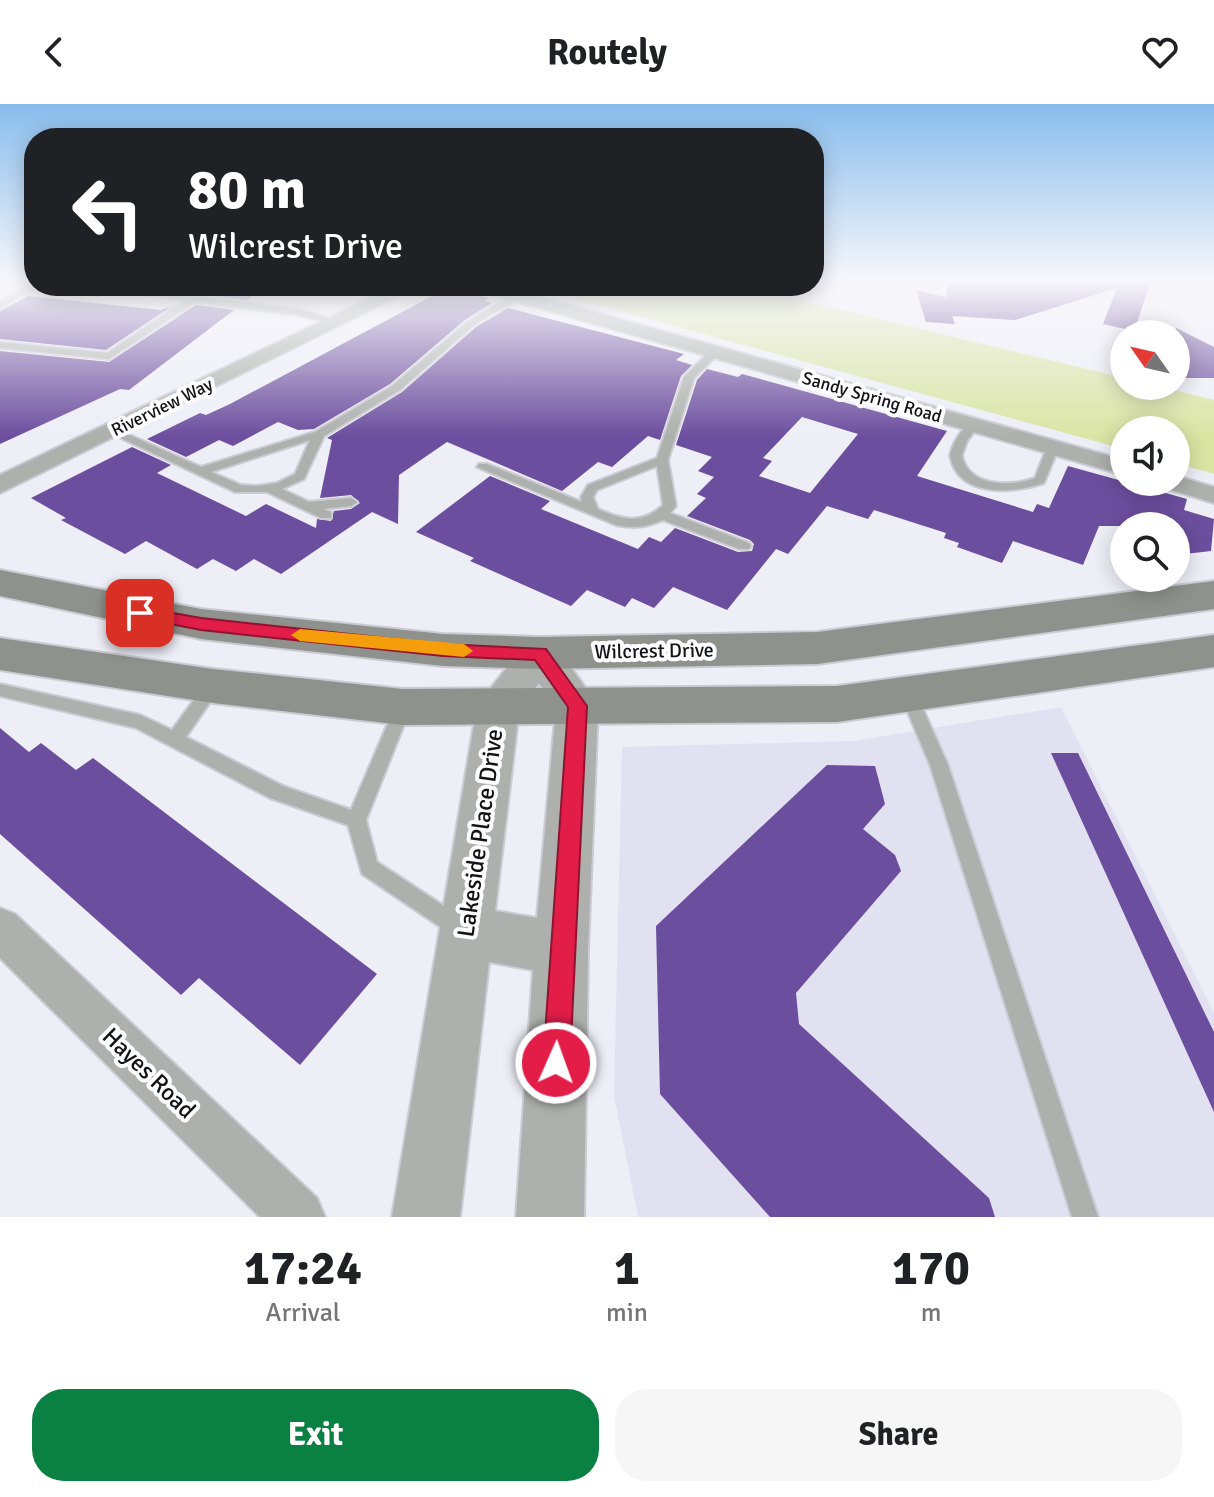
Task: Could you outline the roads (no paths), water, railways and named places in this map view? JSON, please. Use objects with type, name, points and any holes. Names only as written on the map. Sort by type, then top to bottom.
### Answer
[{"type":"main road","name":"Wilcrest Drive","points":[[0,583],[201,624],[443,650],[540,653],[817,648],[1214,595]]},
{"type":"main road","points":[[0,654],[213,686],[403,707],[837,704],[1214,651]]},
{"type":"street","name":"Riverview Way","points":[[0,485],[314,333]]},
{"type":"street","name":"Sandy Spring Road","points":[[644,333],[1110,464]]},
{"type":"street","points":[[1190,488],[1214,495]]},
{"type":"street","points":[[540,653],[577,706],[561,949],[552,1213]]},
{"type":"street","name":"Lakeside Place Drive","points":[[426,1217],[498,706],[540,653]]},
{"type":"street","name":"Hayes Road","points":[[0,929],[298,1217]]},
{"type":"street","points":[[465,932],[561,949]]},
{"type":"lane","points":[[0,345],[109,356],[143,333]]},
{"type":"lane","points":[[200,471],[319,434],[396,388],[460,333]]},
{"type":"lane","points":[[483,467],[621,524],[642,523],[663,515],[670,506],[662,460],[689,377],[714,353]]},
{"type":"lane","points":[[973,425],[957,450],[956,459],[964,472],[993,485],[1023,488],[1040,480],[1053,447]]},
{"type":"lane","points":[[112,431],[239,489],[269,488],[300,476],[319,434]]},
{"type":"lane","points":[[592,512],[587,497],[592,488],[662,460]]},
{"type":"lane","points":[[269,488],[326,515]]},
{"type":"lane","points":[[308,507],[351,502]]},
{"type":"lane","points":[[663,515],[744,546]]},
{"type":"lane","points":[[174,741],[213,686]]},
{"type":"lane","points":[[0,690],[140,722],[277,792],[356,820]]},
{"type":"lane","points":[[909,696],[939,765],[1085,1217]]},
{"type":"lane","points":[[403,707],[356,820],[369,868],[465,932]]}]
